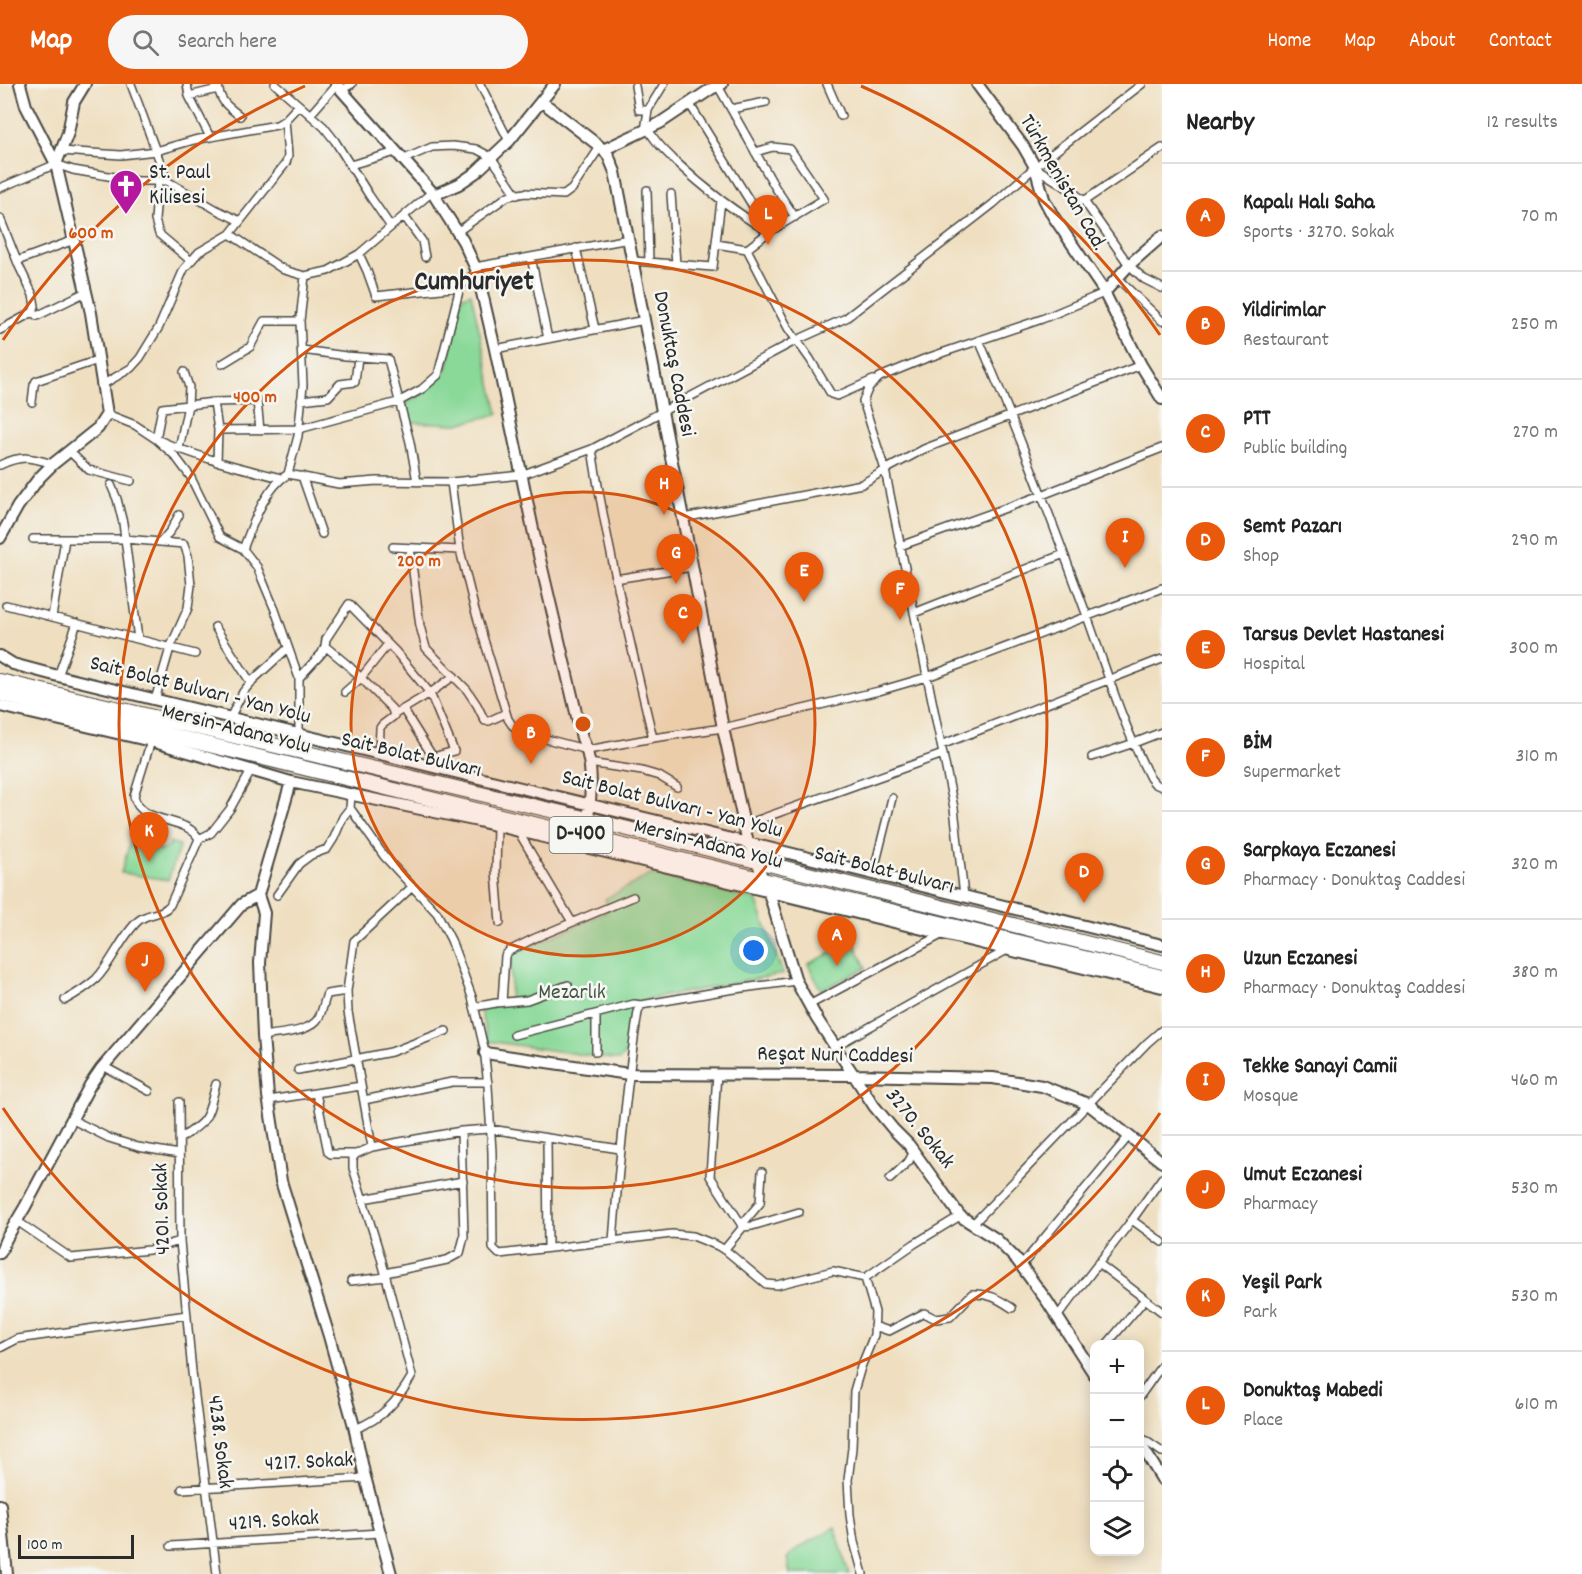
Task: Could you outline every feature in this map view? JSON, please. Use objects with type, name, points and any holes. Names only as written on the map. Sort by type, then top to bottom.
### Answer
[{"type":"highway","name":"Sait Bolat Bulvarı","points":[[0,681],[589,812],[758,861],[1162,962]]},
{"type":"highway","name":"Mersin-Adana Yolu","points":[[0,694],[1162,977]]},
{"type":"street","points":[[0,538],[18,506],[39,478],[98,428],[106,414],[91,313],[56,164],[26,106],[20,84]]},
{"type":"street","points":[[56,164],[68,133],[74,102],[86,84]]},
{"type":"street","points":[[131,84],[167,181]]},
{"type":"street","points":[[187,84],[189,96],[210,137]]},
{"type":"street","points":[[275,84],[324,127],[391,227]]},
{"type":"street","points":[[310,115],[338,86],[352,84]]},
{"type":"street","points":[[480,84],[509,141]]},
{"type":"street","points":[[230,234],[284,270],[305,276],[328,271],[359,254],[433,194],[475,173],[509,141],[555,84]]},
{"type":"street","points":[[664,84],[648,110],[646,130],[694,180],[741,215],[769,232]]},
{"type":"street","points":[[828,84],[841,116]]},
{"type":"street","name":"Türkmenistan Cad.","points":[[976,84],[1023,146],[1035,167],[1044,199],[1053,216],[1104,293],[1141,365],[1162,399]]},
{"type":"street","points":[[243,549],[268,495],[281,478],[288,474],[339,484],[377,481],[451,482],[521,475],[592,449],[797,340],[846,318],[1142,84]]},
{"type":"street","points":[[457,232],[508,196],[525,193],[564,195],[572,189],[602,148],[660,123],[720,85],[755,152],[795,217]]},
{"type":"street","points":[[189,96],[218,86],[224,104],[240,116]]},
{"type":"street","points":[[338,86],[433,194],[457,232],[476,269],[582,738],[588,750],[589,812]]},
{"type":"street","points":[[635,86],[639,110],[648,110]]},
{"type":"street","name":"Donuktaş Caddesi","points":[[541,101],[602,148],[608,155],[615,172],[723,728],[748,843]]},
{"type":"street","points":[[731,109],[766,102]]},
{"type":"street","points":[[689,103],[769,232]]},
{"type":"street","points":[[61,151],[121,155],[156,151],[210,137],[278,125],[299,105]]},
{"type":"street","points":[[102,385],[131,368],[140,358],[159,327],[184,269],[199,252],[230,234],[286,163],[288,156],[285,120]]},
{"type":"street","points":[[350,165],[432,147],[453,146],[476,149],[491,157],[517,195]]},
{"type":"street","points":[[716,244],[747,249],[769,232],[824,200],[790,149],[773,147],[755,152]]},
{"type":"street","points":[[1084,201],[1162,148]]},
{"type":"street","points":[[0,188],[56,164],[73,170],[128,180],[167,181],[240,221]]},
{"type":"street","points":[[1035,167],[1084,201],[1129,265],[1144,279],[1162,288]]},
{"type":"street","points":[[158,182],[155,220],[159,234],[190,261]]},
{"type":"street","points":[[647,190],[649,262]]},
{"type":"street","points":[[671,194],[676,264]]},
{"type":"street","points":[[634,261],[713,267],[721,201]]},
{"type":"street","points":[[404,216],[422,241],[425,257]]},
{"type":"street","points":[[0,218],[33,295],[35,306],[33,312],[0,330]]},
{"type":"street","points":[[747,249],[788,328],[831,394],[837,396],[924,358],[1042,319],[1104,293],[1129,265],[1162,236]]},
{"type":"street","points":[[218,430],[299,429],[398,402],[422,389],[438,375],[460,287],[476,269],[629,239]]},
{"type":"street","points":[[17,261],[74,240]]},
{"type":"street","points":[[576,249],[595,329]]},
{"type":"street","points":[[359,254],[376,296],[460,287]]},
{"type":"street","points":[[531,257],[548,339]]},
{"type":"street","points":[[288,474],[299,429],[303,386],[300,321],[305,276]]},
{"type":"street","points":[[1117,279],[1162,321]]},
{"type":"street","points":[[33,312],[37,315],[41,314],[86,292]]},
{"type":"street","points":[[495,349],[645,320]]},
{"type":"street","points":[[222,364],[250,347],[264,321],[300,321]]},
{"type":"street","points":[[979,340],[1042,495],[1134,743],[1150,778],[1162,787]]},
{"type":"street","points":[[302,350],[388,359],[410,442],[417,482]]},
{"type":"street","points":[[301,400],[328,397],[340,384],[355,382],[358,357]]},
{"type":"street","points":[[32,402],[36,381],[98,360]]},
{"type":"street","points":[[683,518],[862,484],[924,449],[1141,365]]},
{"type":"street","points":[[179,449],[188,405],[189,387],[184,372]]},
{"type":"street","points":[[880,377],[869,387],[863,401],[885,470],[943,754],[954,808],[964,896]]},
{"type":"street","points":[[156,439],[162,408],[213,402],[257,401],[260,430]]},
{"type":"street","points":[[213,402],[218,430],[217,462]]},
{"type":"street","points":[[106,414],[135,425],[175,456],[190,477],[220,537],[243,549],[257,567],[299,678],[298,735]]},
{"type":"street","points":[[156,439],[217,462],[281,478]]},
{"type":"street","points":[[900,546],[1042,495],[1162,448]]},
{"type":"street","points":[[592,449],[615,579],[653,738]]},
{"type":"street","points":[[69,451],[89,470],[131,481]]},
{"type":"street","points":[[0,465],[15,458],[35,458],[53,464]]},
{"type":"street","points":[[302,476],[322,534]]},
{"type":"street","points":[[451,482],[460,550],[474,607],[506,713],[512,725],[535,735],[588,750],[723,728],[879,691],[927,677],[1162,588]]},
{"type":"street","points":[[111,485],[119,507],[125,539],[138,639]]},
{"type":"street","points":[[161,542],[179,515]]},
{"type":"street","points":[[33,538],[125,539],[184,544],[188,556],[191,585],[188,608],[170,648],[154,700]]},
{"type":"street","points":[[52,617],[65,539]]},
{"type":"street","points":[[393,547],[460,550]]},
{"type":"street","points":[[410,548],[422,638],[426,648],[467,690],[485,721],[506,713]]},
{"type":"street","points":[[914,613],[1064,554]]},
{"type":"street","points":[[615,579],[692,567]]},
{"type":"street","points":[[299,678],[322,653],[326,639],[349,604],[388,644],[430,693],[454,751],[431,762],[403,709]]},
{"type":"street","points":[[6,605],[195,654]]},
{"type":"street","points":[[58,676],[77,623]]},
{"type":"street","points":[[215,627],[251,683]]},
{"type":"street","points":[[345,692],[361,678],[388,644]]},
{"type":"street","points":[[325,646],[349,666],[392,709],[394,714]]},
{"type":"street","points":[[230,718],[243,692],[288,648]]},
{"type":"street","name":"Sait Bolat Bulvarı - Yan Yolu","points":[[0,656],[13,664],[154,700],[378,754],[431,762],[589,812],[748,843],[1162,945]]},
{"type":"street","points":[[941,745],[1162,659]]},
{"type":"street","points":[[378,754],[382,725],[394,714],[454,676]]},
{"type":"street","points":[[0,706],[151,741],[291,782],[497,826],[1162,987]]},
{"type":"street","points":[[1092,757],[1162,732]]},
{"type":"street","points":[[151,741],[134,796],[135,801],[144,813],[187,828],[199,839]]},
{"type":"street","points":[[744,825],[943,754]]},
{"type":"street","points":[[589,763],[642,771],[659,776],[677,787]]},
{"type":"street","points":[[65,1000],[98,978],[136,923],[147,915],[158,914],[170,905],[199,839],[211,833],[224,817],[251,771]]},
{"type":"street","points":[[291,782],[258,894],[264,913],[260,963],[269,1100],[281,1181],[329,1336],[392,1574]]},
{"type":"street","points":[[277,895],[299,864],[311,855],[327,849],[350,808],[351,795]]},
{"type":"street","points":[[873,874],[892,798]]},
{"type":"street","points":[[350,808],[384,856],[436,913],[451,940],[474,1007],[485,1053],[488,1082],[492,1152],[493,1248],[499,1254],[672,1234],[693,1236],[724,1250],[766,1284],[777,1285],[833,1271],[865,1278],[960,1216]]},
{"type":"street","points":[[497,826],[496,871],[500,924]]},
{"type":"street","points":[[518,831],[572,922]]},
{"type":"street","name":"3270. Sokak","points":[[748,843],[758,861],[796,981],[834,1047],[874,1106],[914,1151],[960,1216],[996,1239],[1021,1266],[1090,1362]]},
{"type":"street","points":[[372,1147],[348,1012],[347,991],[354,941],[412,887]]},
{"type":"street","points":[[0,1253],[3,1241],[17,1221],[71,1119],[103,1066],[242,904],[258,894]]},
{"type":"street","points":[[502,1002],[505,956],[509,951],[633,897]]},
{"type":"street","points":[[809,1005],[943,934]]},
{"type":"street","points":[[834,1047],[1007,950]]},
{"type":"street","points":[[514,1035],[634,1004],[641,1005],[796,981]]},
{"type":"street","points":[[474,1007],[526,1000],[568,985]]},
{"type":"street","points":[[263,1036],[308,1028],[319,1016],[327,994],[347,991]]},
{"type":"street","points":[[613,1241],[620,1149],[638,1012],[641,1005]]},
{"type":"street","points":[[596,1014],[596,1052]]},
{"type":"street","points":[[973,1224],[1146,1043],[1162,1030]]},
{"type":"street","points":[[298,1070],[390,1052],[446,1031]]},
{"type":"street","name":"Reşat Nuri Caddesi","points":[[485,1053],[629,1074],[993,1078],[1042,1086],[1088,1104],[1162,1162]]},
{"type":"street","points":[[103,1066],[149,1091]]},
{"type":"street","points":[[717,1074],[710,1176],[743,1227]]},
{"type":"street","points":[[363,1100],[452,1082],[488,1082]]},
{"type":"street","points":[[179,1139],[203,1123],[207,1117],[216,1084]]},
{"type":"street","points":[[269,1100],[361,1086]]},
{"type":"street","points":[[316,1093],[328,1152],[331,1154],[356,1154],[372,1147],[462,1131],[490,1129],[620,1149]]},
{"type":"street","name":"4201. Sokak","points":[[179,1102],[180,1241],[187,1315]]},
{"type":"street","points":[[71,1119],[118,1141],[179,1154]]},
{"type":"street","points":[[351,1281],[447,1260],[460,1253],[464,1237],[462,1131]]},
{"type":"street","points":[[1021,1266],[1129,1136]]},
{"type":"street","points":[[547,1138],[548,1248]]},
{"type":"street","points":[[890,1179],[909,1161],[914,1151]]},
{"type":"street","points":[[355,1429],[378,1418],[392,1406],[411,1376],[385,1275],[353,1168],[353,1158],[356,1154]]},
{"type":"street","points":[[724,1250],[760,1203],[762,1172]]},
{"type":"street","points":[[1057,1317],[1162,1178]]},
{"type":"street","points":[[363,1199],[463,1181]]},
{"type":"street","points":[[743,1227],[799,1212]]},
{"type":"street","points":[[1132,1220],[1162,1242]]},
{"type":"street","points":[[17,1221],[71,1258],[149,1250],[180,1241]]},
{"type":"street","points":[[1098,1263],[1162,1312]]},
{"type":"street","points":[[863,1574],[850,1515],[848,1480],[852,1448],[854,1391],[874,1335],[875,1312],[865,1278]]},
{"type":"street","points":[[874,1326],[889,1331],[924,1313],[936,1319],[950,1317],[972,1294],[983,1293],[1012,1308]]},
{"type":"street","points":[[1110,1340],[1145,1299]]},
{"type":"street","points":[[0,1348],[17,1339],[187,1315]]},
{"type":"street","name":"4238. Sokak","points":[[187,1315],[217,1574]]},
{"type":"street","points":[[1141,1394],[1159,1375],[1162,1365]]},
{"type":"street","points":[[1144,1440],[1162,1452]]},
{"type":"street","points":[[1143,1448],[1162,1479]]},
{"type":"street","name":"4217. Sokak","points":[[182,1489],[366,1478]]},
{"type":"street","points":[[0,1505],[7,1574]]},
{"type":"street","name":"4219. Sokak","points":[[171,1546],[380,1533]]},
{"type":"green space","points":[[471,293],[498,414],[458,424],[407,422],[405,404],[422,394],[446,370],[460,301],[463,296]]},
{"type":"green space","points":[[132,835],[142,838],[147,847],[151,845],[154,851],[159,848],[161,851],[170,846],[169,842],[180,845],[168,880],[121,873]]},
{"type":"green space","name":"Mezarlık","points":[[652,874],[756,900],[783,974],[634,1002],[625,1055],[619,1060],[488,1041],[479,1006],[510,998],[512,955],[608,911],[605,899]]},
{"type":"green space","points":[[854,942],[866,968],[821,990],[808,964]]},
{"type":"green space","points":[[835,1527],[849,1574],[790,1574],[787,1558],[798,1548]]},
{"type":"place","name":"St. Paul Kilisesi","points":[[126,215]]},
{"type":"place","name":"Donuktaş Mabedi","points":[[768,245]]},
{"type":"place","name":"Uzun Eczanesi","points":[[664,515]]},
{"type":"place","name":"Tekke Sanayi Camii","points":[[1125,568]]},
{"type":"place","name":"Sarpkaya Eczanesi","points":[[676,584]]},
{"type":"place","name":"Tarsus Devlet Hastanesi","points":[[804,602]]},
{"type":"place","name":"BİM","points":[[900,620]]},
{"type":"place","name":"PTT","points":[[683,644]]},
{"type":"place","name":"Yildirimlar","points":[[531,764]]},
{"type":"place","name":"Yeşil Park","points":[[149,862]]},
{"type":"place","name":"Semt Pazarı","points":[[1084,903]]},
{"type":"place","name":"Kapalı Halı Saha","points":[[837,966]]},
{"type":"place","name":"Umut Eczanesi","points":[[145,992]]},
{"type":"district","name":"Cumhuriyet","points":[[474,284]]}]
